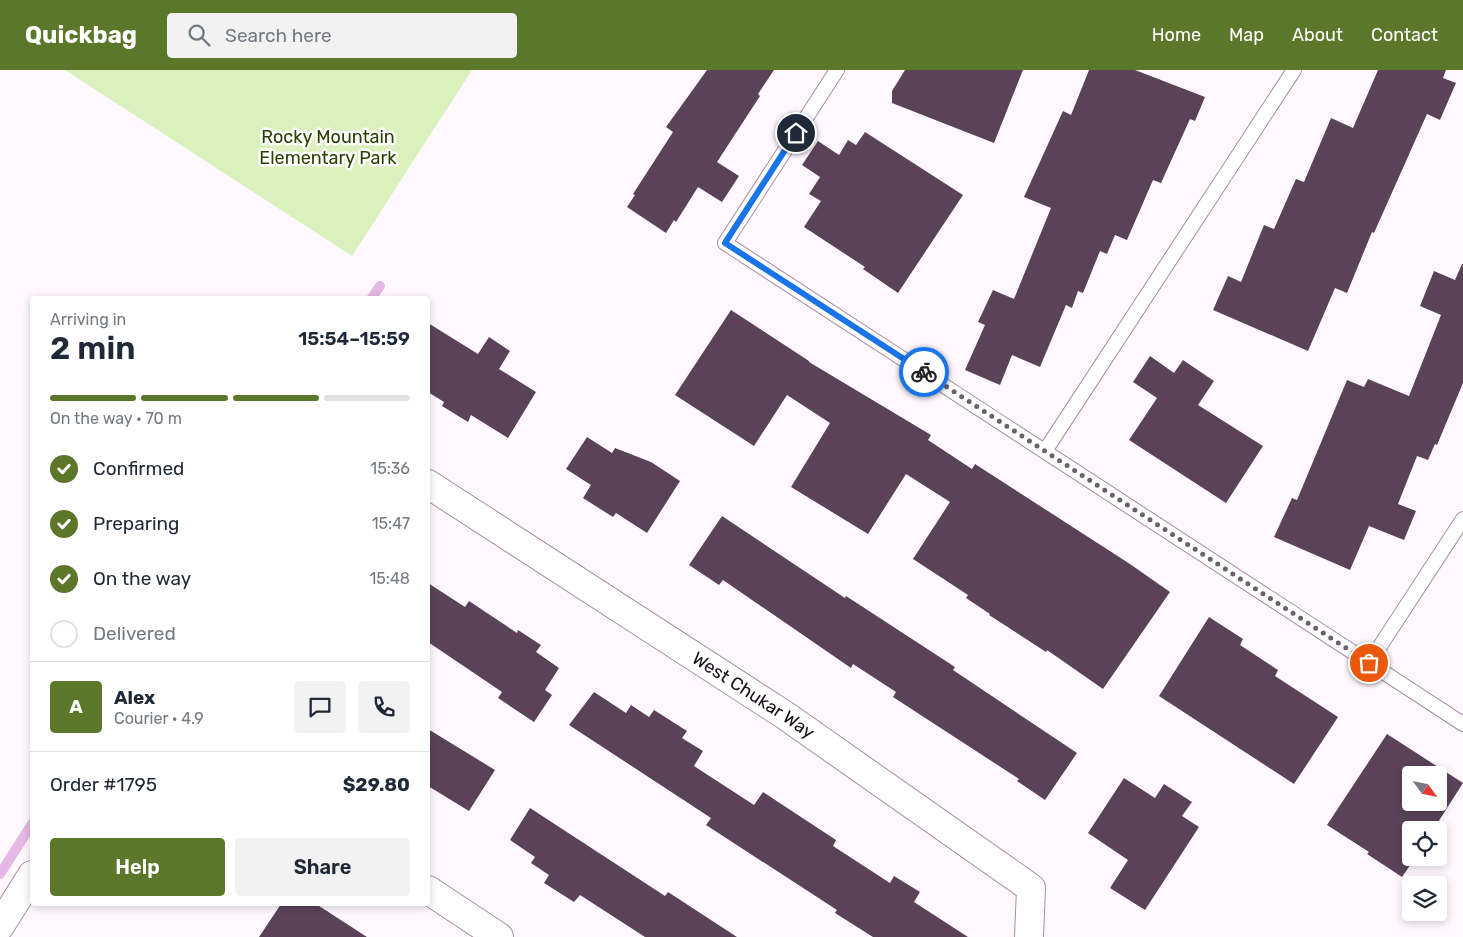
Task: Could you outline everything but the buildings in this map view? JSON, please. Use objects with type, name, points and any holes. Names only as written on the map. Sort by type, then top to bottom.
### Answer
[{"type":"street","name":"West Chukar Way","points":[[430,485],[786,716],[1031,888],[1029,937]]},
{"type":"street","points":[[0,926],[30,878]]},
{"type":"street","points":[[430,891],[499,937]]},
{"type":"lane","points":[[838,70],[725,243],[1463,724]]},
{"type":"lane","points":[[1046,451],[1294,70]]},
{"type":"lane","points":[[1369,663],[1463,519]]},
{"type":"green space","name":"Rocky Mountain Elementary Park","points":[[65,70],[472,70],[352,256]]},
{"type":"waterway","points":[[373,296],[380,286]]},
{"type":"waterway","points":[[0,874],[30,827]]},
{"type":"way so far","points":[[924,372],[1369,663]]},
{"type":"route","points":[[796,133],[725,243],[924,372]]}]
